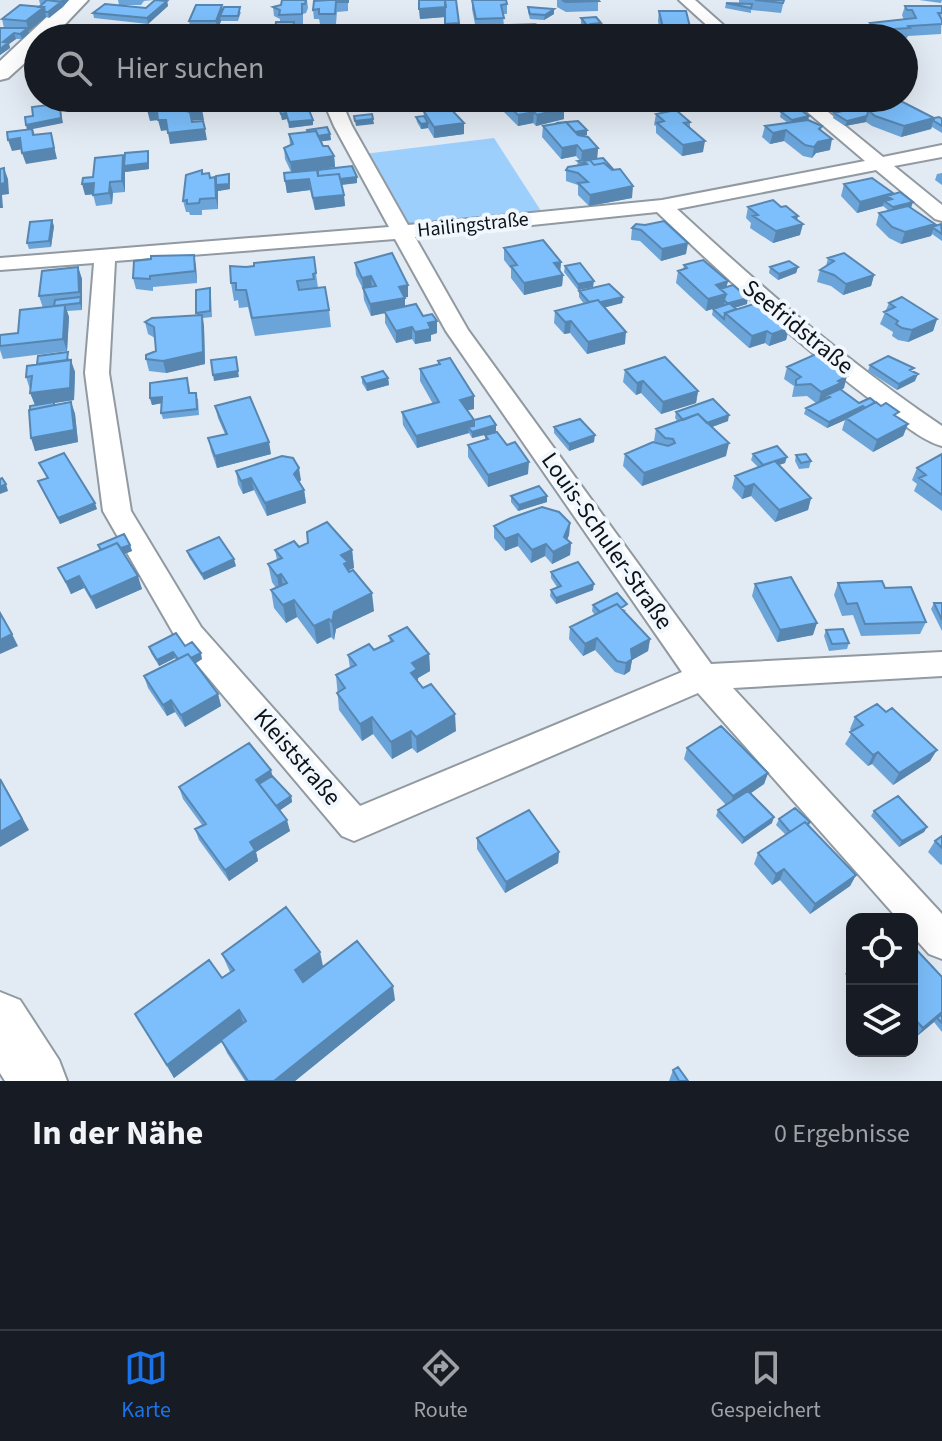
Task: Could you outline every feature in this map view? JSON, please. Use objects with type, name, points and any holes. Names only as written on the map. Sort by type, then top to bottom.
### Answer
[{"type":"street","points":[[54,24],[77,0]]},
{"type":"street","points":[[686,0],[714,24]]},
{"type":"street","points":[[0,73],[24,52]]},
{"type":"street","name":"Louis-Schuler-Straße","points":[[337,112],[457,331],[703,677],[942,941]]},
{"type":"street","points":[[816,112],[877,165],[942,215]]},
{"type":"street","name":"Hailingstraße","points":[[0,264],[402,232],[662,206],[942,151]]},
{"type":"street","name":"Seefridstraße","points":[[662,206],[766,305],[901,411],[942,438]]},
{"type":"street","name":"Kleiststraße","points":[[105,256],[97,373],[117,511],[190,635],[354,825],[703,677],[942,664]]},
{"type":"street","points":[[0,1020],[38,1081]]},
{"type":"shaded area","points":[[494,138],[543,214],[405,228],[364,154]]},
{"type":"building","points":[[47,0],[61,2],[45,12],[44,7],[39,7]]},
{"type":"building","points":[[155,0],[167,1],[147,18],[93,13],[105,4],[146,8]]},
{"type":"building","points":[[282,0],[306,0],[302,4],[302,14],[279,15],[280,10],[273,7],[281,5]]},
{"type":"building","points":[[348,0],[336,2],[335,14],[319,14],[319,9],[313,10],[314,1]]},
{"type":"building","points":[[419,0],[445,0],[446,7],[419,9]]},
{"type":"building","points":[[445,0],[456,0],[459,23],[445,24]]},
{"type":"building","points":[[472,0],[506,0],[507,4],[501,5],[504,18],[476,19]]},
{"type":"building","points":[[562,0],[598,0],[599,1],[566,2]]},
{"type":"building","points":[[755,0],[784,0],[783,3]]},
{"type":"building","points":[[726,3],[752,4],[751,8]]},
{"type":"building","points":[[20,5],[44,7],[26,21],[2,19]]},
{"type":"building","points":[[196,5],[222,5],[216,21],[189,21]]},
{"type":"building","points":[[905,6],[942,6],[942,13],[938,13],[942,24],[870,23],[916,18],[912,10],[907,10]]},
{"type":"building","points":[[224,7],[240,7],[238,16],[220,16]]},
{"type":"building","points":[[528,7],[554,9],[545,15],[530,14]]},
{"type":"building","points":[[659,11],[686,11],[689,24],[662,24]]},
{"type":"building","points":[[596,17],[601,23],[586,24],[581,18]]},
{"type":"building","points":[[0,28],[24,28],[20,34],[14,33],[3,42],[8,43],[0,49]]},
{"type":"building","points":[[918,110],[934,118],[904,126],[870,112]]},
{"type":"building","points":[[33,112],[60,112],[61,118],[26,125],[25,117],[33,116]]},
{"type":"building","points":[[157,112],[190,112],[192,122],[203,121],[205,129],[168,133],[166,120],[158,120]]},
{"type":"building","points":[[280,112],[310,112],[313,120],[289,122],[286,113]]},
{"type":"building","points":[[424,112],[454,112],[464,123],[434,127]]},
{"type":"building","points":[[678,112],[690,122],[684,123],[705,141],[683,145],[657,123],[664,121],[656,114]]},
{"type":"building","points":[[781,112],[804,112],[809,116],[792,120]]},
{"type":"building","points":[[868,112],[867,116],[847,121],[834,113]]},
{"type":"building","points":[[372,114],[373,119],[355,121],[354,116]]},
{"type":"building","points":[[424,116],[428,123],[421,124],[416,117]]},
{"type":"building","points":[[939,117],[942,119],[942,126],[934,121]]},
{"type":"building","points":[[808,120],[822,126],[819,129],[832,139],[818,142],[814,147],[805,145],[786,130],[773,133],[765,126]]},
{"type":"building","points":[[578,121],[587,130],[575,132],[566,122]]},
{"type":"building","points":[[566,122],[578,135],[588,137],[598,148],[582,151],[577,145],[562,148],[543,126]]},
{"type":"building","points":[[327,127],[330,134],[318,136],[316,131],[307,130]]},
{"type":"building","points":[[32,129],[33,135],[51,133],[54,148],[22,153],[20,138],[8,140],[7,132]]},
{"type":"building","points":[[316,131],[323,146],[328,146],[334,156],[290,162],[284,148],[293,144],[289,134]]},
{"type":"building","points":[[148,151],[148,163],[124,166],[125,153]]},
{"type":"building","points":[[123,155],[122,181],[110,182],[109,193],[93,195],[94,183],[82,184],[83,178],[93,177],[95,158]]},
{"type":"building","points":[[603,158],[612,168],[604,163],[594,165],[590,160],[584,161],[584,164],[578,161]]},
{"type":"building","points":[[590,160],[594,165],[604,163],[612,170],[620,169],[633,186],[590,195],[578,183],[588,182],[578,173],[566,170],[587,164],[584,161]]},
{"type":"building","points":[[352,166],[357,177],[340,179],[339,174],[318,176],[318,170]]},
{"type":"building","points":[[4,168],[5,183],[0,184],[0,169]]},
{"type":"building","points":[[202,170],[202,174],[209,173],[210,178],[215,177],[216,198],[187,204],[187,200],[183,201],[186,175]]},
{"type":"building","points":[[317,170],[318,176],[339,174],[344,195],[313,198],[309,179],[285,181],[284,173]]},
{"type":"building","points":[[229,174],[229,184],[216,185],[216,176]]},
{"type":"building","points":[[872,178],[893,193],[860,202],[844,184]]},
{"type":"building","points":[[900,192],[913,202],[893,207],[884,201],[892,199],[887,196]]},
{"type":"building","points":[[773,200],[781,207],[786,206],[798,216],[793,217],[803,224],[776,231],[753,216],[758,215],[748,207]]},
{"type":"building","points":[[908,206],[935,224],[905,232],[892,227],[879,213]]},
{"type":"building","points":[[52,220],[49,241],[27,243],[30,222]]},
{"type":"building","points":[[664,221],[688,243],[662,249],[641,230],[632,228],[636,224]]},
{"type":"building","points":[[941,224],[942,234],[932,227]]},
{"type":"building","points":[[543,240],[561,262],[554,263],[563,275],[524,283],[511,266],[517,265],[504,248]]},
{"type":"building","points":[[392,253],[408,285],[399,287],[405,298],[370,304],[363,288],[376,286],[371,276],[362,278],[355,263]]},
{"type":"building","points":[[844,253],[874,275],[846,284],[820,270],[834,261],[828,258]]},
{"type":"building","points":[[194,255],[195,271],[150,276],[150,279],[133,278],[134,261],[151,259],[151,256]]},
{"type":"building","points":[[314,257],[314,279],[297,281],[299,290],[325,287],[329,310],[252,318],[246,290],[236,290],[236,283],[231,283],[230,266],[246,267],[254,266],[254,263]]},
{"type":"building","points":[[703,260],[728,281],[716,285],[726,294],[708,299],[678,271],[687,268],[684,265]]},
{"type":"building","points":[[789,261],[798,267],[779,274],[770,267]]},
{"type":"building","points":[[580,263],[594,281],[578,284],[565,266]]},
{"type":"building","points":[[78,267],[79,292],[39,296],[42,271]]},
{"type":"building","points":[[609,284],[623,297],[601,302],[602,305],[598,300],[589,302],[579,291]]},
{"type":"building","points":[[733,285],[748,298],[729,303],[736,309],[725,313],[724,319],[713,309],[728,304],[724,300],[726,294],[720,289]]},
{"type":"building","points":[[210,288],[210,311],[196,313],[196,290]]},
{"type":"building","points":[[81,297],[80,303],[54,306],[55,300]]},
{"type":"building","points":[[902,297],[937,319],[912,330],[902,328],[896,324],[898,321],[884,312],[895,307],[889,303]]},
{"type":"building","points":[[598,300],[626,332],[588,342],[571,321],[565,322],[555,311]]},
{"type":"building","points":[[757,303],[789,328],[752,336],[725,313]]},
{"type":"building","points":[[416,304],[423,316],[432,314],[437,321],[428,323],[431,329],[415,332],[412,327],[396,331],[384,311]]},
{"type":"building","points":[[65,305],[63,339],[0,346],[0,335],[18,333],[20,310]]},
{"type":"building","points":[[202,315],[203,352],[163,361],[146,359],[146,355],[156,351],[154,327],[145,322],[152,318]]},
{"type":"building","points":[[68,352],[67,360],[37,364],[38,356]]},
{"type":"building","points":[[816,354],[843,366],[838,369],[847,376],[838,381],[841,383],[821,392],[811,384],[796,385],[796,380],[801,377],[787,367]]},
{"type":"building","points":[[888,356],[914,368],[910,370],[918,374],[899,384],[870,365]]},
{"type":"building","points":[[236,357],[238,371],[213,375],[211,360]]},
{"type":"building","points":[[665,357],[698,391],[663,402],[643,381],[637,383],[625,370]]},
{"type":"building","points":[[450,358],[474,396],[460,400],[474,420],[416,436],[402,412],[439,402],[420,369]]},
{"type":"building","points":[[71,360],[70,388],[30,393],[32,376],[26,377],[27,366]]},
{"type":"building","points":[[383,371],[388,378],[366,384],[362,377]]},
{"type":"building","points":[[187,378],[189,393],[196,393],[197,409],[161,413],[162,397],[150,398],[150,383]]},
{"type":"building","points":[[840,389],[859,403],[870,398],[875,402],[829,422],[806,408],[830,397],[827,395]]},
{"type":"building","points":[[250,397],[269,442],[215,456],[208,438],[227,434],[215,406]]},
{"type":"building","points":[[713,399],[729,415],[707,423],[698,414],[683,420],[676,412]]},
{"type":"building","points":[[54,402],[54,405],[30,410],[30,406]]},
{"type":"building","points":[[71,402],[74,430],[31,438],[29,410]]},
{"type":"building","points":[[876,402],[881,406],[886,403],[899,412],[894,415],[908,424],[877,440],[846,418]]},
{"type":"building","points":[[698,414],[729,443],[644,473],[625,454],[653,442],[668,446],[675,443],[656,429]]},
{"type":"building","points":[[490,416],[496,425],[472,432],[468,427],[474,426],[474,420]]},
{"type":"building","points":[[580,419],[595,435],[569,444],[554,427]]},
{"type":"building","points":[[497,432],[507,445],[515,442],[529,462],[488,475],[468,445],[488,439],[485,435]]},
{"type":"building","points":[[777,446],[787,457],[763,465],[753,454]]},
{"type":"building","points":[[64,453],[95,503],[58,518],[38,481],[48,478],[39,463]]},
{"type":"building","points":[[806,454],[811,461],[801,463],[796,455]]},
{"type":"building","points":[[942,454],[942,495],[919,478],[926,475],[917,468]]},
{"type":"building","points":[[282,456],[293,458],[299,468],[294,474],[304,490],[265,503],[251,478],[241,481],[236,471]]},
{"type":"building","points":[[775,461],[811,498],[779,510],[754,484],[745,487],[735,476]]},
{"type":"building","points":[[539,486],[547,496],[519,505],[511,496]]},
{"type":"building","points":[[542,507],[559,512],[570,523],[564,537],[571,543],[553,552],[546,544],[532,550],[518,534],[505,539],[494,526],[511,518]]},
{"type":"building","points":[[327,522],[352,550],[341,555],[348,562],[344,564],[349,572],[353,570],[372,593],[334,612],[332,622],[329,619],[314,626],[294,600],[283,605],[271,590],[287,583],[268,564],[282,558],[275,550],[294,541],[299,547],[308,543],[307,532]]},
{"type":"building","points":[[124,534],[130,545],[121,548],[117,543],[101,550],[98,545]]},
{"type":"building","points":[[219,537],[234,559],[202,574],[187,551]]},
{"type":"building","points":[[117,543],[138,576],[91,597],[79,576],[66,582],[58,568]]},
{"type":"building","points":[[578,562],[594,584],[556,598],[551,590],[561,586],[551,572]]},
{"type":"building","points":[[791,577],[817,623],[780,630],[755,584]]},
{"type":"building","points":[[882,581],[885,588],[911,587],[926,622],[865,624],[857,603],[847,604],[838,583]]},
{"type":"building","points":[[617,593],[627,604],[621,608],[617,604],[600,612],[593,605]]},
{"type":"building","points":[[934,603],[942,603],[942,620]]},
{"type":"building","points":[[617,604],[650,639],[631,649],[632,659],[626,663],[617,661],[597,638],[585,644],[570,627]]},
{"type":"building","points":[[0,613],[12,634],[0,640]]},
{"type":"building","points":[[407,627],[429,654],[412,663],[417,669],[411,673],[423,688],[431,684],[455,714],[416,737],[411,731],[391,742],[372,717],[360,724],[337,693],[345,688],[336,675],[356,665],[348,655],[369,644],[374,650],[393,641],[389,636]]},
{"type":"building","points":[[843,629],[849,643],[832,644],[826,630]]},
{"type":"building","points":[[176,633],[185,646],[192,642],[201,653],[178,659],[173,652],[157,660],[149,647]]},
{"type":"building","points":[[188,654],[218,694],[181,715],[171,700],[163,705],[144,676]]},
{"type":"building","points":[[877,704],[886,712],[892,708],[937,750],[899,773],[878,752],[873,755],[850,732],[863,725],[855,717]]},
{"type":"building","points":[[721,726],[768,773],[733,796],[687,748]]},
{"type":"building","points":[[249,743],[271,770],[256,780],[287,820],[250,842],[255,850],[225,870],[195,829],[206,824],[179,787]]},
{"type":"building","points":[[272,776],[291,796],[276,806],[259,784]]},
{"type":"building","points":[[0,779],[22,819],[0,832]]},
{"type":"building","points":[[748,791],[774,817],[744,838],[718,810]]},
{"type":"building","points":[[898,796],[927,827],[902,841],[874,811]]},
{"type":"building","points":[[795,808],[810,822],[790,832],[779,819]]},
{"type":"building","points":[[529,810],[559,852],[506,882],[477,838]]},
{"type":"building","points":[[805,822],[856,875],[815,904],[784,869],[776,874],[758,853]]},
{"type":"building","points":[[942,836],[942,848],[935,841]]},
{"type":"building","points":[[286,907],[320,952],[295,970],[303,982],[357,941],[393,986],[274,1081],[248,1081],[221,1040],[246,1021],[239,1010],[167,1065],[135,1014],[209,960],[222,978],[234,970],[222,954]]},
{"type":"building","points":[[918,951],[942,977],[942,1012],[923,1028],[918,1023]]},
{"type":"building","points":[[678,1067],[688,1081],[679,1081],[673,1070]]}]
